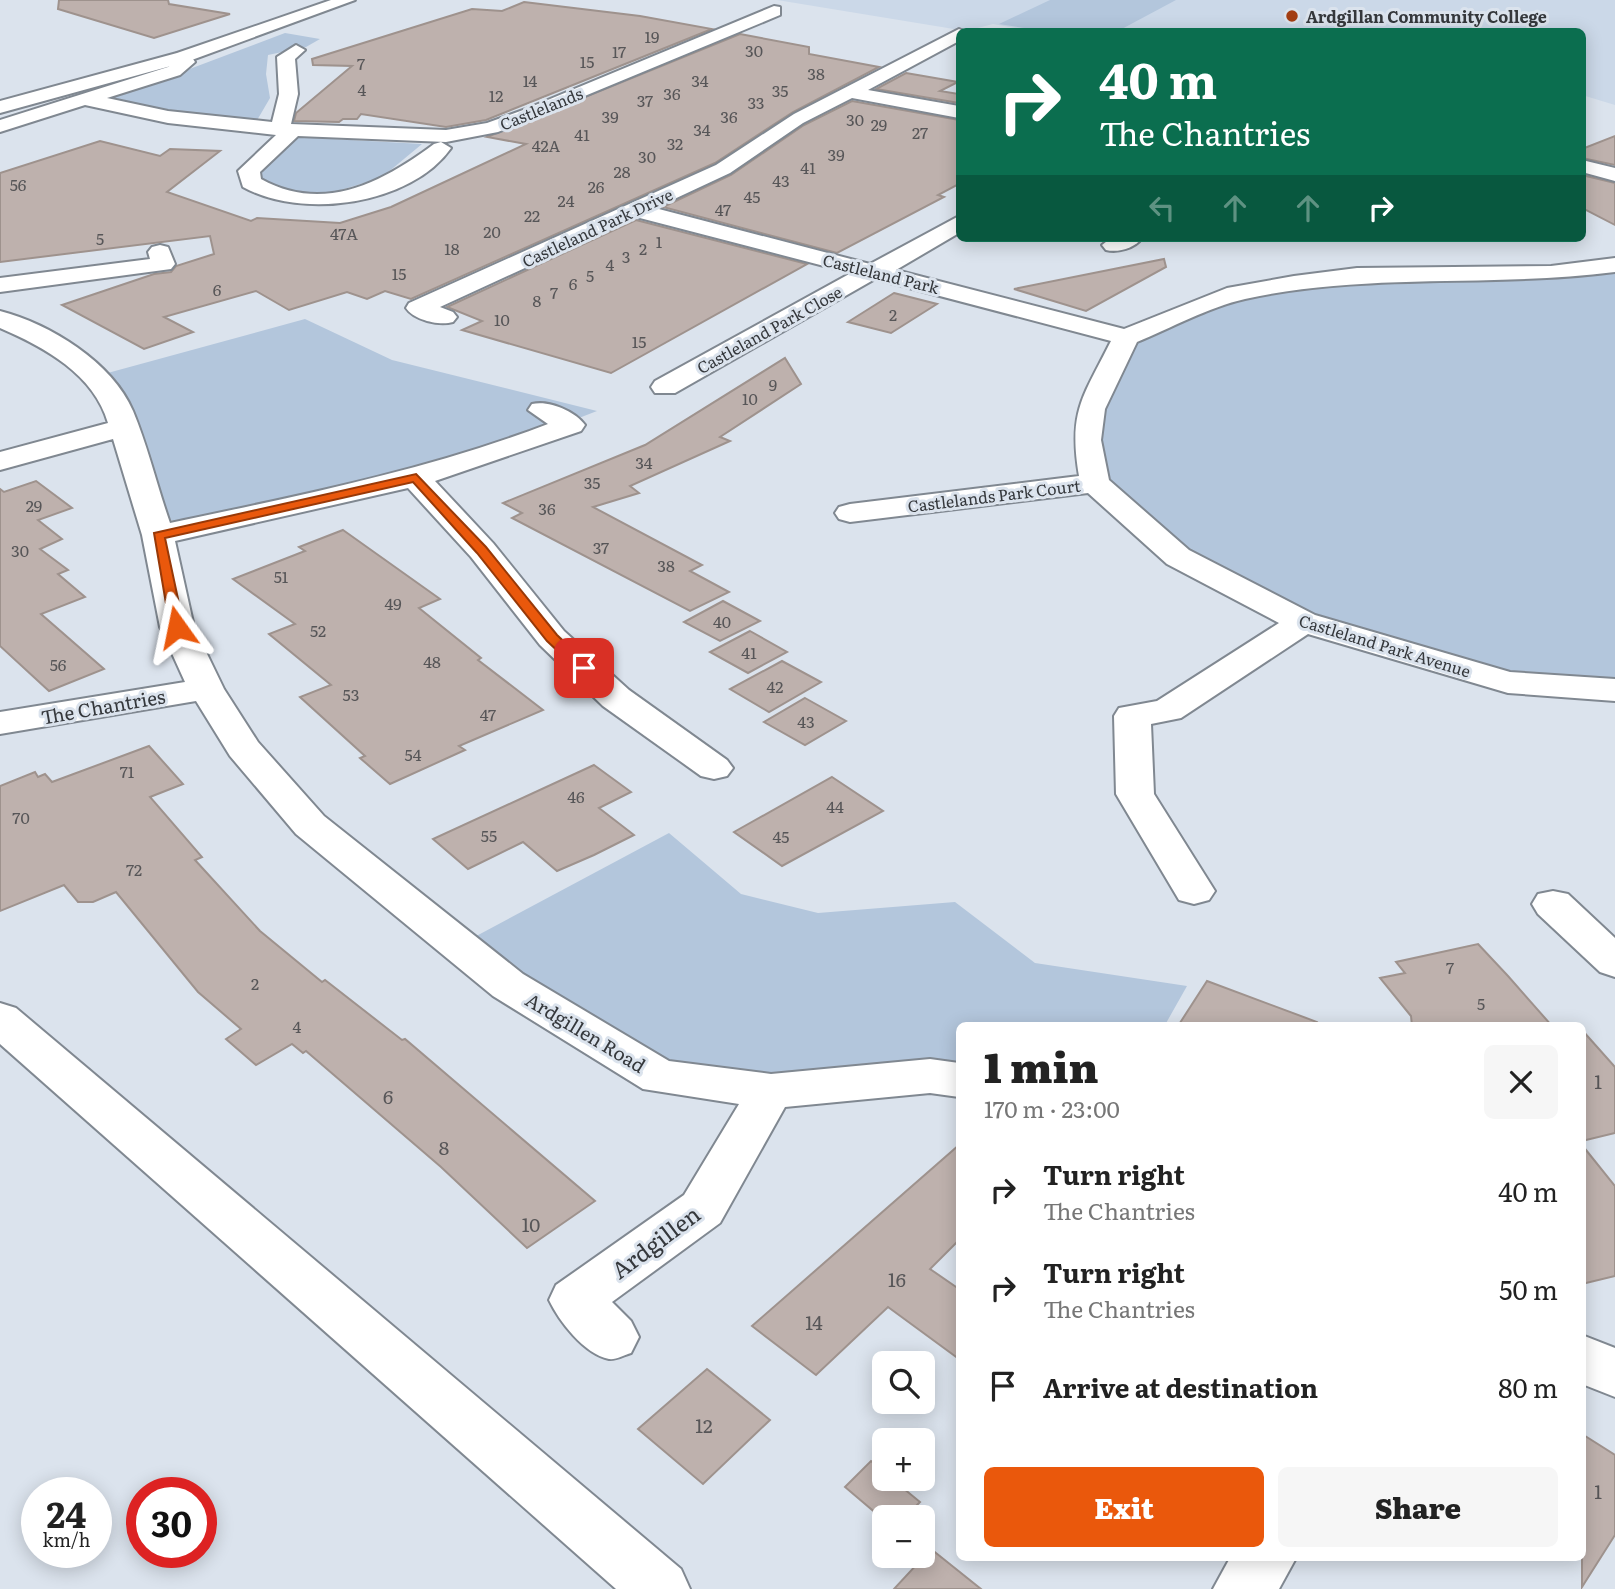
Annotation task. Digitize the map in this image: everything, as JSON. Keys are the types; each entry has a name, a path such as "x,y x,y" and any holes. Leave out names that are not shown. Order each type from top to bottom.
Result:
{"street":[{"path":"0,107 183,57 347,0"},
{"name":"Castlelands","path":"87,100 168,117 286,129 446,136 491,128 774,11"},
{"name":"Castleland Park Drive","path":"444,317 418,308 723,169 798,120 950,46"},
{"path":"285,54 290,92 284,121 286,129 249,171 251,182 260,189 301,198 364,192 396,180 433,154 391,157"},
{"path":"0,126 174,71 186,62 183,57"},
{"path":"854,93 956,111"},
{"path":"1586,167 1615,174"},
{"name":"Castleland Park","path":"635,210 1126,337"},
{"name":"Castleland Park Close","path":"665,387 872,271 889,265 956,225"},
{"path":"0,285 163,264 160,252"},
{"path":"1095,483 1087,440 1091,409 1126,337 1236,293 1294,282 1357,275 1551,273 1615,265"},
{"path":"0,319 40,336 94,374 118,409 158,535 177,627 206,689"},
{"path":"158,535 416,478 526,444 571,425 542,410"},
{"path":"0,461 122,428"},
{"path":"416,478 482,550 552,638 615,698 714,768"},
{"name":"Castlelands Park Court","path":"850,513 894,518 1095,483"},
{"name":"Castleland Park Avenue","path":"1095,483 1178,557 1303,622 1508,682 1615,690"},
{"path":"1194,891 1136,794 1132,716 1168,710 1303,622"},
{"name":"The Chantries","path":"0,723 206,689"},
{"name":"Ardgillen Road","path":"206,689 243,748 310,825 508,985 659,1077 771,1091 930,1076 956,1080"},
{"path":"1553,904 1615,962"},
{"path":"0,1019 660,1589"},
{"name":"Ardgillen","path":"612,1338 575,1300 702,1209 771,1091"},
{"path":"1586,1360 1615,1374"},
{"path":"1243,1589 1264,1561"}],"shaded area":[{"path":"777,0 1615,0 1615,105 1586,96 1586,28 1016,28 993,24 956,29"},
{"path":"1050,0 1176,0 1124,28 1024,28 999,24"},
{"path":"285,33 320,39 306,47 268,55 266,74 270,98 256,122 173,116 102,102"},
{"path":"297,137 422,144 381,178 327,194 302,196 270,189 255,173"},
{"path":"1615,269 1615,690 1508,682 1247,592 1095,483 1091,409 1118,349 1187,312 1294,283"},
{"path":"305,319 392,360 597,411 499,449 212,519 175,522 157,513 93,377"},
{"path":"669,833 741,894 818,913 955,902 1035,963 1187,986 1167,1022 956,1022 956,1086 650,1080 452,949"}],"building":[{"path":"59,0 168,0 169,4 230,14 154,38 58,9"},
{"path":"524,2 640,16 712,29 486,120 446,127 361,114 357,119 343,119 339,122 294,121 296,113 352,66 313,65 312,59 472,9 502,11"},
{"path":"740,34 809,47 809,54 879,67 793,112 715,163 411,299 385,291 367,299 347,292 289,310 256,291 164,317 193,332 144,349 62,305 154,274 171,272 176,266 214,254 210,236 0,262 0,173 100,141 160,156 170,149 220,151 167,192 251,221 257,218 340,223 391,207 526,144 487,137"},
{"path":"906,73 956,82 940,91 956,94 956,102 876,89"},
{"path":"852,101 956,119 956,186 938,195 944,197 837,253 663,207 731,175 804,125"},
{"path":"1615,136 1615,165 1586,159 1586,147"},
{"path":"1586,176 1615,183 1615,225 1586,210"},
{"path":"636,220 807,264 611,373 462,330 482,321 447,307"},
{"path":"1164,259 1166,267 1086,311 1014,289"},
{"path":"894,293 937,304 891,333 848,322"},
{"path":"785,358 801,384 720,437 730,441 630,486 639,493 593,507 702,565 690,571 729,592 690,611 512,518 522,513 503,503 645,445"},
{"path":"36,481 72,508 38,520 62,539 40,549 68,570 58,574 85,597 41,614 104,669 49,691 0,646 0,489 4,492"},
{"path":"343,530 440,599 419,608 481,658 478,660 543,710 459,746 465,750 390,784 360,758 365,756 300,697 331,685 269,634 295,624 233,579 305,551 299,547"},
{"path":"723,601 760,621 720,641 684,622"},
{"path":"750,631 787,652 748,673 710,652"},
{"path":"782,661 821,682 769,712 730,689"},
{"path":"805,698 846,721 805,745 764,722"},
{"path":"149,746 183,784 150,797 202,857 195,860 260,931 322,982 325,980 402,1040 405,1039 595,1201 527,1248 441,1167 306,1051 303,1053 292,1044 256,1065 226,1039 241,1029 198,992 116,892 93,902 78,902 64,885 0,911 0,786 35,772 38,777 45,774 52,782"},
{"path":"594,765 631,792 599,808 634,835 594,855 557,871 523,842 468,869 433,839"},
{"path":"832,777 883,811 782,866 734,832"},
{"path":"1478,944 1548,1022 1412,1022 1411,1016 1380,978 1405,973 1396,962"},
{"path":"1207,981 1317,1022 1181,1022"},
{"path":"1586,1034 1615,1067 1615,1133 1586,1140"},
{"path":"956,1148 956,1243 930,1269 956,1287 956,1357 888,1307 816,1375 752,1326"},
{"path":"1586,1150 1615,1186 1615,1276 1586,1283"},
{"path":"707,1369 770,1420 703,1484 638,1429"},
{"path":"1586,1437 1615,1455 1615,1535 1582,1587 1582,1561 1586,1561"},
{"path":"871,1461 872,1491 907,1491 920,1502 917,1505 872,1505 872,1510 845,1487"},
{"path":"935,1552 981,1589 894,1589 913,1568 935,1568"}],"place":[{"name":"Ardgillan Community College","path":"1292,16"}],"route":[{"path":"177,627 158,535 416,478 482,550 552,638 584,668"}]}
